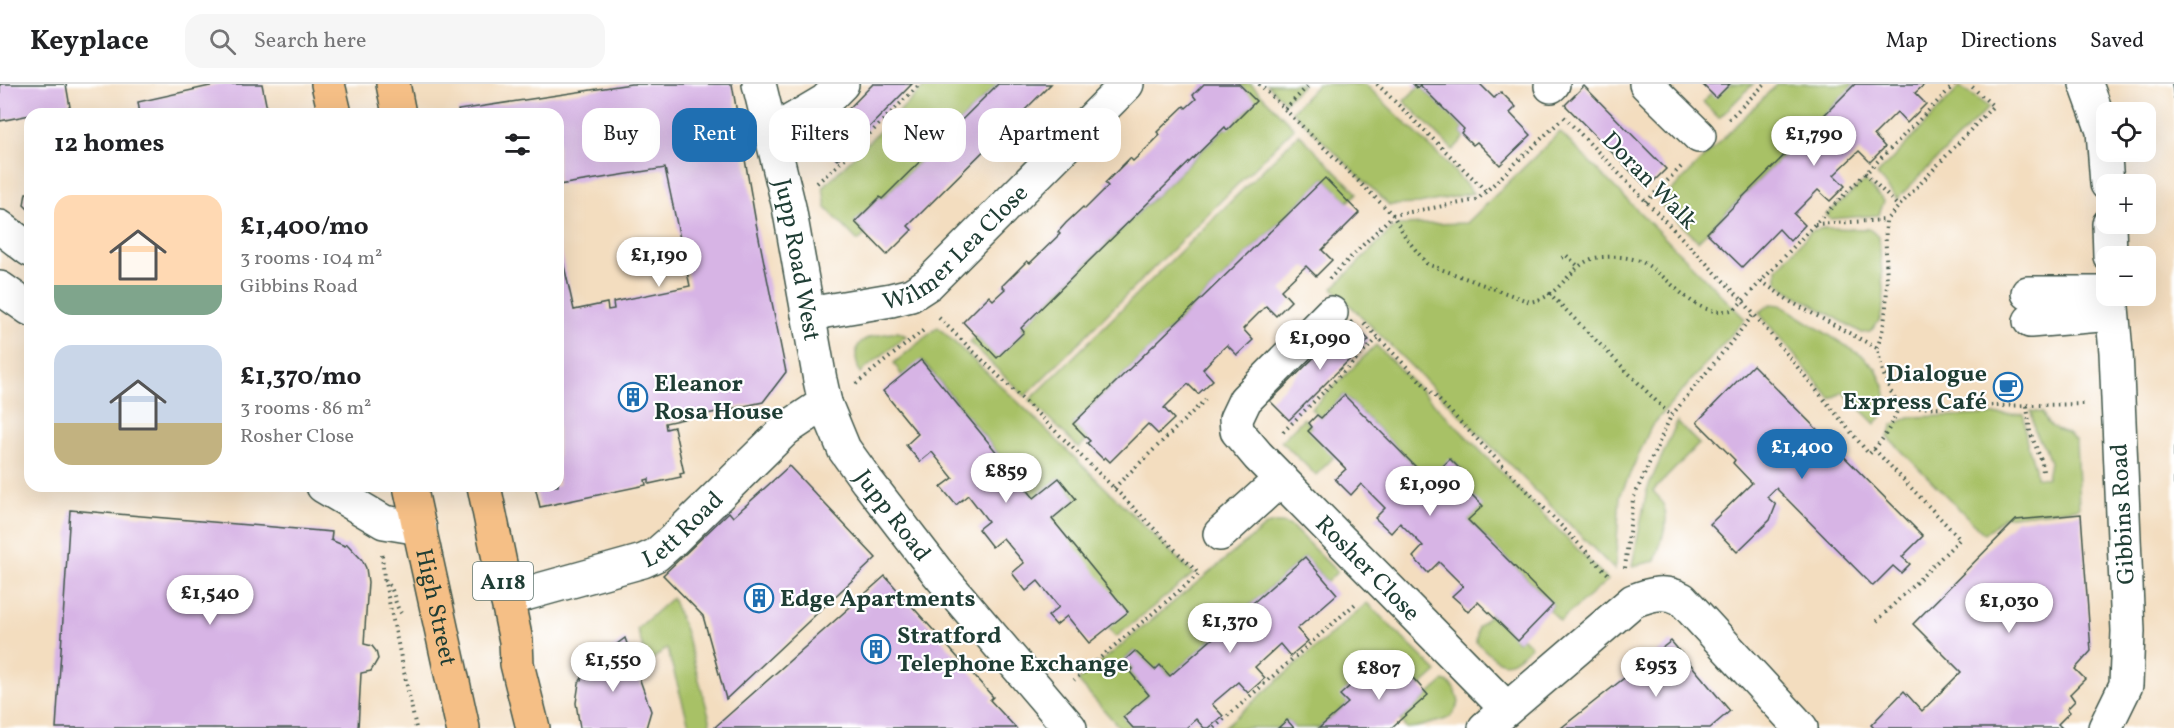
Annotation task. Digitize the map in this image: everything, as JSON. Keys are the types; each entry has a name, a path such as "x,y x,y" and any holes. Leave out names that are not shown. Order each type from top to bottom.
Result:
{"main road":[{"path":"328,84 334,108"},
{"path":"393,84 398,108"},
{"name":"High Street","path":"411,492 464,728"},
{"name":"A118","path":"485,492 516,641 518,663 533,728"}],"street":[{"name":"Jupp Road West","path":"759,84 769,125"},
{"path":"813,108 825,101 842,84"},
{"name":"Wilmer Lea Close","path":"808,314 911,295 928,284 1127,84"},
{"path":"1646,84 1698,136"},
{"path":"2086,84 2103,131 2106,174"},
{"name":"Jupp Road West","path":"778,162 789,207 826,405"},
{"path":"0,227 24,245"},
{"path":"0,288 24,305"},
{"path":"2029,307 2096,302"},
{"name":"Gibbins Road","path":"2105,728 2126,685 2128,662 2117,403 2110,306"},
{"name":"Rosher Close","path":"1331,313 1245,400 1236,418 1237,431 1258,456 1382,580 1496,718"},
{"name":"Lett Road","path":"507,599 643,561 656,555 672,542 786,429 826,405"},
{"name":"Jupp Road","path":"826,405 844,449 893,517 1070,728"},
{"path":"1220,534 1281,479"},
{"path":"333,492 384,522 420,528"},
{"path":"1496,718 1629,597 1655,593 1672,594 1682,599 1801,728"}],"path":[{"path":"789,207 839,164 920,84"},
{"path":"1259,84 1393,215 1406,238 1427,264 1530,302 1544,298 1586,261 1601,256 1629,258 1644,263 1688,300 1724,313 1735,309 1815,224 1955,84"},
{"path":"1285,110 1310,84"},
{"path":"1377,84 1486,191"},
{"path":"1969,84 1993,106 1886,220 1888,296 1877,348 1890,391 1904,408 2117,403"},
{"name":"Doran Walk","path":"1554,93 1565,118 1743,301 1869,454 1874,449"},
{"path":"1393,215 1477,201 1557,123 1565,118"},
{"path":"1865,173 1898,206"},
{"path":"1815,224 1886,220"},
{"path":"1562,258 1566,255 1579,267"},
{"path":"1761,281 1791,302 1877,348"},
{"path":"1549,293 1671,416"},
{"path":"911,295 939,318 1199,574 1048,702"},
{"path":"1629,597 1625,568 1633,499 1671,416 1754,314"},
{"path":"826,405 939,318"},
{"path":"1363,321 1629,597"},
{"path":"1258,456 1378,338"},
{"path":"1877,621 1960,539 1874,449 1893,421 1899,404"},
{"path":"2027,406 2030,432 2042,462 2043,472"},
{"path":"389,571 383,574 416,728"},
{"name":"High Street","path":"384,578 394,589"},
{"path":"1214,728 1382,580"}],"green space":[{"path":"927,84 998,84 966,116 966,108 903,108"},
{"path":"1239,84 1251,84 1294,128 1025,396 969,342 976,336 997,357 1024,332 1021,328 1225,128 1227,129 1255,102"},
{"path":"1267,84 1303,84 1285,102"},
{"path":"1318,84 1365,84 1446,162 1473,193 1419,204 1389,205 1292,111"},
{"path":"1730,84 1753,84 1719,118 1703,102 1711,93"},
{"path":"1777,84 1855,84 1698,241 1659,203"},
{"path":"1420,85 1464,129 1461,133 1465,137 1453,150 1404,101"},
{"path":"1960,87 1989,107 1897,199 1877,175"},
{"path":"882,129 882,162 919,162 882,199 879,197 855,222 866,234 858,241 826,208 823,187 848,162 870,162 870,140"},
{"path":"1560,132 1745,319 1651,427 1620,496 1615,570 1333,288 1398,225 1467,223"},
{"path":"1299,134 1357,193 1348,202 1325,178 1073,424 1088,439 1079,448 1030,400"},
{"path":"1865,181 1884,201 1879,215 1831,219 1826,215"},
{"path":"1824,228 1869,229 1879,237 1884,302 1880,320 1870,332 1862,333 1787,290 1777,281 1777,269 1811,231"},
{"path":"1771,304 1781,305 1864,357 1876,369 1885,388 1887,403 1884,414 1875,424 1843,392 1831,399 1759,313"},
{"path":"938,327 1193,574 1116,637 1108,627 1052,519 1076,499 1059,478 1034,498 922,360 902,376 894,363"},
{"path":"898,332 906,336 860,373 856,361 858,345 870,337"},
{"path":"1376,345 1608,580 1560,621 1549,610 1553,605 1468,520 1482,506 1463,486 1470,479 1451,459 1429,480 1344,395 1321,418 1311,409"},
{"path":"2031,411 2043,413 2051,426 2067,433 2076,441 2079,508 2004,517 1984,534 1888,437 1893,425 1909,417 2024,414 2026,439 2036,477 2047,478 2050,462 2045,447 2035,432"},
{"path":"1304,418 1334,457 1316,475 1281,441"},
{"path":"1677,422 1699,444 1653,491 1660,499 1666,515 1664,533 1655,561 1632,566 1647,490"},
{"path":"1274,523 1291,526 1337,572 1327,582 1305,557 1170,676 1161,665 1155,670 1134,651 1125,660 1133,669 1130,672 1149,695 1124,717 1133,728 1120,728 1078,681 1267,525"},
{"path":"672,598 685,630 710,719 709,728 690,728 667,648 648,663 637,629"},
{"path":"1367,603 1437,672 1420,687 1397,660 1369,685 1361,677 1341,695 1348,703 1319,728 1294,728 1287,720 1278,728 1223,728"},
{"path":"1491,614 1517,641 1522,637 1531,646 1522,655 1508,663 1497,660 1476,642 1478,627"},
{"path":"1444,681 1453,687 1458,699 1459,703 1453,714 1442,721 1406,728 1400,720"}],"building":[{"path":"0,84 66,84 70,107 24,108 24,116 0,121"},
{"path":"219,84 262,84 267,108 139,108 138,102"},
{"path":"631,84 732,84 736,108 672,108 672,162 745,162 786,372 763,402 665,423 666,429 674,427 684,473 680,474 681,477 649,484 649,479 645,480 646,485 540,507 536,492 564,492 564,266 574,310 607,303 608,310 614,309 613,302 690,286 665,168 564,184 564,108 471,108"},
{"path":"873,84 912,84 888,108 882,108 882,114 870,127 870,108 849,108"},
{"path":"998,84 1051,84 1027,108 978,108 978,156 908,226 912,230 887,255 855,222 919,162 966,162 966,116"},
{"path":"1204,84 1239,84 1256,101 1227,130 1225,127 1021,328 1024,332 997,358 963,322 989,296 993,300 1005,289 1002,286 1027,261 1030,263 1060,234 1058,232 1066,223 1083,207 1085,209 1108,186 1105,183 1130,158 1133,161 1160,135 1157,132 1184,106 1186,108 1196,99 1193,95"},
{"path":"1413,84 1480,84 1494,98 1501,92 1516,107 1510,113 1531,135 1500,165 1477,142 1473,145 1461,133 1464,129 1420,85 1417,88"},
{"path":"1702,84 1730,84 1716,98"},
{"path":"1855,84 1925,84 1915,93 1926,104 1907,123 1897,112 1874,135 1885,147 1870,162 1859,151 1834,175 1845,186 1830,201 1818,190 1794,214 1805,225 1790,241 1779,229 1742,267 1707,233"},
{"path":"1584,86 1666,169 1647,188 1565,105"},
{"path":"1325,178 1359,213 1322,250 1332,260 1316,276 1306,266 1281,290 1291,301 1276,316 1266,306 1243,329 1253,340 1237,355 1227,345 1215,356 1203,369 1213,380 1198,394 1188,384 1164,408 1174,419 1158,434 1148,424 1110,462 1105,457 1103,459 1087,443 1090,441 1073,424"},
{"path":"1351,321 1369,340 1289,420 1270,401"},
{"path":"921,360 1034,498 1059,478 1076,499 1052,519 1128,612 1089,643 1067,616 1056,625 1048,616 1059,607 1038,581 1026,591 1012,573 1024,563 1003,538 992,547 978,529 988,521 968,495 956,505 941,487 953,478 932,452 920,462 906,445 918,434 883,391"},
{"path":"1753,365 1923,536 1902,557 1910,564 1901,573 1893,566 1873,586 1776,488 1767,497 1776,505 1770,520 1737,552 1710,524 1752,483 1733,463 1735,460 1697,422"},
{"path":"1344,395 1429,480 1450,459 1470,479 1463,486 1483,506 1468,520 1553,605 1518,641 1478,602 1468,612 1452,596 1463,586 1439,562 1428,573 1413,557 1423,546 1400,523 1391,533 1375,518 1385,508 1361,484 1351,495 1335,479 1346,469 1308,431 1312,427 1309,423 1317,415 1321,418"},
{"name":"Edge Apartments","path":"789,466 876,558 726,699 703,616 663,575 729,512 733,517"},
{"path":"70,510 332,532 331,540 345,546 347,544 362,560 368,582 364,644 372,646 378,659 371,671 361,673 358,728 56,728"},
{"path":"2081,514 2091,651 2075,669 2085,679 2070,694 2075,701 2067,709 2070,712 2058,724 2062,728 1874,728 1871,725 1904,691 1922,711 1961,672 1913,624 2016,520"},
{"path":"1305,557 1337,594 1297,629 1308,641 1290,656 1280,644 1255,667 1265,678 1248,693 1238,682 1212,704 1223,716 1209,728 1204,728 1196,719 1186,728 1133,728 1123,717 1149,695 1130,672 1133,669 1125,660 1135,651 1155,670 1160,665 1170,676"},
{"name":"Stratford Telephone Exchange","path":"885,576 993,697 990,700 1016,728 715,727"},
{"path":"625,638 651,711 646,728 580,728 576,703 579,683 597,659"},
{"path":"1671,641 1730,711 1710,728 1561,728"},
{"path":"1397,660 1428,695 1391,728 1319,728 1348,703 1340,695 1361,676 1369,685"},
{"path":"1287,720 1294,728 1278,728"}],"tram line":[{"path":"2172,84 2174,98"},
{"path":"2174,447 2174,485"}],"place":[{"name":"Dialogue Express Café","path":"2008,387"},
{"name":"Eleanor Rosa House","path":"633,397"},
{"name":"Edge Apartments","path":"759,598"},
{"name":"Stratford Telephone Exchange","path":"876,649"}]}
